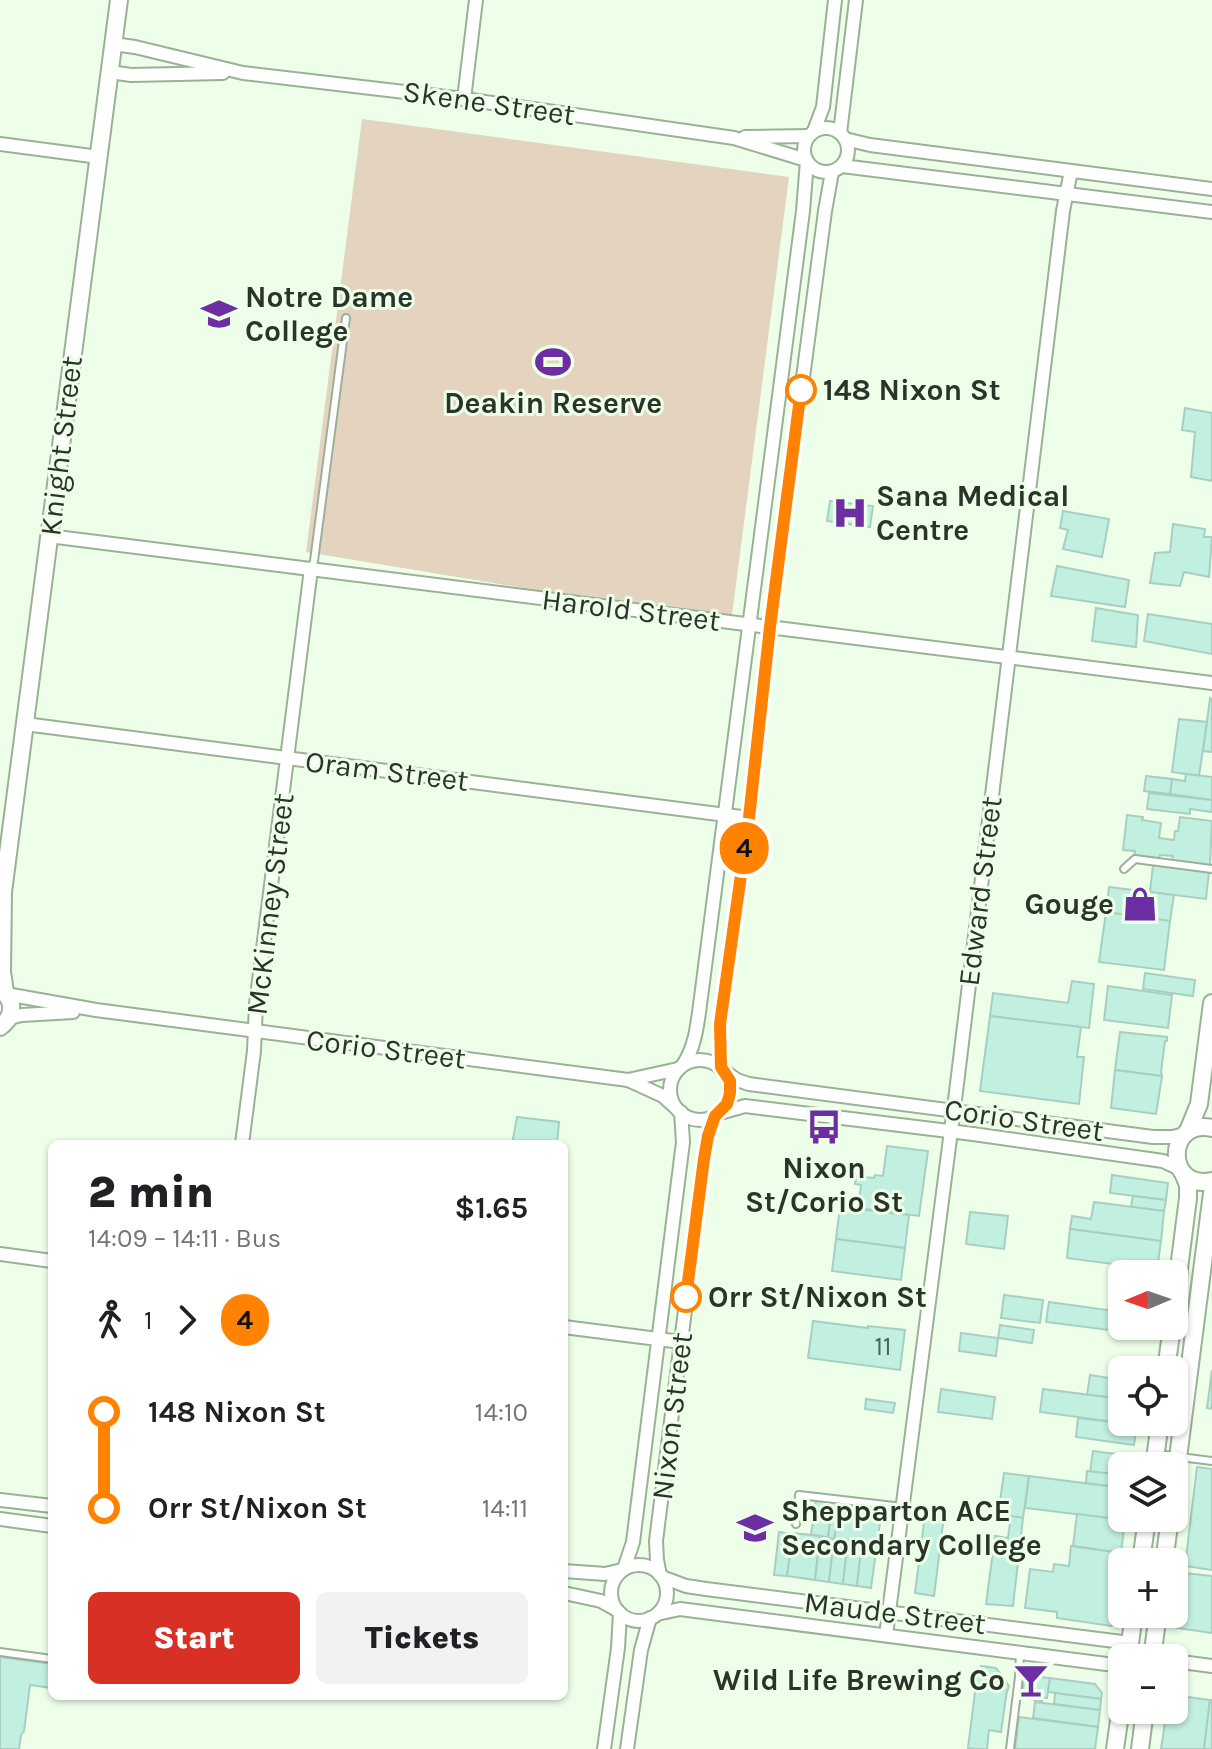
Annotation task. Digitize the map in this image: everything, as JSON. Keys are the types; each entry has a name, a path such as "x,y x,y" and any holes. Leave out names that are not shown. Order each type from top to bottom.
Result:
{"street":[{"name":"Knight Street","path":"5,1023 12,1006 4,992 1,897 119,0"},
{"path":"464,99 476,0"},
{"path":"680,1067 692,1060 702,1059 712,1061 722,1069 730,1081 730,1093 727,1104 718,1114 698,1120 689,1117 678,1110 671,1098 670,1088 673,1077 680,1067 691,1054 695,1039 803,211 804,148 823,107 835,0"},
{"path":"722,1069 720,1024 825,211 837,169 846,161 848,150 843,136 856,0"},
{"name":"Skene Street","path":"113,44 243,73 464,99 734,138 806,161"},
{"name":"Skene Street","path":"110,72 131,75 243,73"},
{"path":"812,134 827,128 870,145 1212,189"},
{"name":"Skene Street","path":"734,138 812,134"},
{"path":"0,144 99,157"},
{"path":"806,161 818,171 837,169 1067,192 1212,212"},
{"name":"Edward Street","path":"886,1635 1059,243 1071,171"},
{"name":"Harold Street","path":"49,536 1212,683"},
{"name":"McKinney Street","path":"243,1140 254,1051 255,1010 311,569"},
{"name":"Oram Street","path":"25,724 749,818"},
{"name":"Corio Street","path":"4,992 96,1010 628,1080 663,1096 678,1110"},
{"path":"1180,1260 1188,1185 1176,1155 1180,1140 1199,1104 1212,1003"},
{"name":"Corio Street","path":"5,1023 22,1015 96,1010"},
{"name":"Corio Street","path":"628,1080 680,1067"},
{"name":"Corio Street","path":"722,1069 749,1084 1153,1137 1172,1137 1186,1132"},
{"name":"Corio Street","path":"718,1114 745,1106 1163,1161 1182,1171"},
{"name":"Nixon Street","path":"623,1570 633,1542 683,1142 678,1110"},
{"name":"Nixon Street","path":"661,1576 656,1541 704,1159 708,1136 718,1114"},
{"path":"1186,1132 1196,1127 1212,1128"},
{"path":"1182,1171 1198,1182 1212,1181"},
{"path":"1179,1452 1212,1193"},
{"path":"0,1254 48,1260"},
{"path":"568,1328 681,1342"},
{"path":"0,1500 48,1506"},
{"path":"0,1519 48,1525"},
{"path":"568,1571 605,1574 631,1566 647,1566 661,1576 666,1586 664,1606 654,1616 641,1650 627,1749"},
{"path":"604,1749 618,1648 618,1612 611,1592 612,1584 623,1570"},
{"name":"Maude Street","path":"661,1576 706,1589 889,1612 1108,1648"},
{"path":"568,1594 601,1601 626,1618 634,1620 654,1616"},
{"name":"Maude Street","path":"654,1616 667,1610 680,1609 1108,1664"},
{"path":"1188,1663 1212,1666"},
{"path":"1115,1749 1119,1724"},
{"path":"1140,1749 1143,1724"}],"lane":[{"path":"311,569 346,318"},
{"path":"1124,869 1135,859 1212,869"},
{"path":"1188,1458 1212,1461"},
{"path":"796,1524 799,1495 903,1507"},
{"path":"0,1652 48,1658"},
{"path":"1010,1749 1020,1653"}],"shaded area":[{"name":"Deakin Reserve","path":"362,119 789,177 732,615 524,588 306,552"}],"building":[{"path":"1185,408 1212,413 1212,481 1191,477 1195,432 1182,430"},
{"name":"Sana Medical Centre","path":"830,501 873,506 870,527 827,521"},
{"path":"1063,511 1109,519 1102,557 1063,549 1068,530 1060,528"},
{"path":"1173,524 1205,529 1204,537 1212,537 1209,577 1184,572 1180,586 1150,583 1155,553 1170,552"},
{"path":"1057,566 1129,580 1125,607 1051,596"},
{"path":"1096,608 1138,615 1136,647 1092,641"},
{"path":"1148,614 1212,624 1212,654 1144,641"},
{"path":"1212,699 1212,752 1203,751"},
{"path":"1179,719 1207,722 1199,776 1172,772"},
{"path":"1186,774 1212,777 1212,800 1170,794 1172,779 1185,781"},
{"path":"1146,776 1172,779 1170,794 1144,791"},
{"path":"1149,793 1212,800 1212,812 1190,809 1190,814 1147,809"},
{"path":"1127,815 1161,823 1159,838 1174,840 1180,817 1212,821 1210,866 1172,861 1173,856 1160,855 1159,859 1134,856 1135,851 1123,850"},
{"path":"1153,865 1209,872 1206,899 1150,892"},
{"name":"Gouge","path":"1109,887 1174,895 1170,921 1106,912"},
{"path":"1106,912 1170,921 1164,970 1099,962"},
{"path":"1145,973 1195,980 1193,996 1143,989"},
{"path":"1072,981 1094,984 1089,1028 990,1016 993,993 1068,1003"},
{"path":"1108,986 1172,995 1168,1028 1104,1020"},
{"path":"990,1016 1081,1027 1077,1057 1084,1057 1079,1104 980,1091"},
{"path":"1120,1032 1167,1037 1162,1076 1115,1070"},
{"path":"1115,1070 1162,1076 1156,1114 1111,1108"},
{"path":"517,1117 559,1122 557,1140 513,1140"},
{"path":"887,1146 928,1151 919,1216 858,1208 861,1185 855,1184 856,1176 883,1176"},
{"path":"1112,1175 1168,1183 1166,1200 1110,1193"},
{"path":"1133,1196 1166,1200 1164,1211 1131,1207"},
{"path":"1094,1202 1164,1211 1161,1241 1070,1229 1072,1216 1091,1219"},
{"path":"840,1207 909,1215 905,1248 836,1239"},
{"path":"970,1212 1008,1216 1004,1249 966,1244"},
{"path":"1070,1229 1161,1241 1158,1260 1108,1260 1108,1263 1067,1258"},
{"path":"836,1239 905,1248 901,1280 832,1271"},
{"path":"1004,1295 1043,1300 1040,1323 1001,1318"},
{"path":"1049,1302 1108,1310 1108,1330 1046,1322"},
{"path":"813,1321 905,1330 900,1370 808,1358"},
{"path":"1000,1325 1034,1330 1032,1343 998,1338"},
{"path":"961,1333 998,1338 996,1356 959,1351"},
{"path":"1212,1370 1212,1409 1207,1408"},
{"path":"1090,1375 1108,1378 1108,1397 1087,1395"},
{"path":"941,1389 995,1397 992,1419 938,1412"},
{"path":"1043,1389 1108,1397 1108,1421 1040,1412"},
{"path":"866,1399 895,1403 893,1413 865,1409"},
{"path":"1078,1418 1108,1422 1108,1436 1135,1436 1134,1445 1076,1437"},
{"path":"1093,1451 1108,1453 1108,1474 1090,1472"},
{"path":"1197,1467 1212,1469 1212,1570 1188,1566 1187,1548"},
{"path":"1087,1471 1108,1473 1108,1486 1086,1483"},
{"path":"1004,1473 1029,1476 1023,1518 998,1515"},
{"path":"1029,1476 1108,1486 1108,1518 1025,1508"},
{"path":"816,1500 832,1502 828,1537 811,1535"},
{"path":"847,1504 882,1509 877,1544 834,1539 839,1506 847,1507"},
{"path":"832,1506 839,1507 834,1539 828,1538"},
{"path":"925,1514 944,1516 934,1596 915,1593"},
{"path":"1077,1514 1108,1518 1108,1532 1124,1532 1122,1548 1108,1548 1108,1551 1073,1546"},
{"path":"1011,1516 1023,1518 1013,1606 986,1604 995,1536 1008,1538"},
{"path":"779,1532 793,1534 787,1576 774,1575"},
{"path":"793,1533 820,1536 815,1580 787,1576"},
{"path":"820,1537 834,1539 829,1582 815,1580"},
{"path":"834,1539 848,1540 843,1584 829,1582"},
{"path":"848,1540 862,1542 857,1586 843,1584"},
{"path":"862,1542 877,1544 871,1588 857,1586"},
{"path":"1071,1546 1108,1551 1108,1626 1057,1618 1057,1612 1025,1608 1030,1569 1053,1572 1054,1564 1069,1566"},
{"path":"1188,1573 1212,1576 1212,1633 1177,1628 1188,1628"},
{"path":"0,1657 48,1663 48,1687 30,1685 19,1749 0,1749"},
{"path":"978,1668 996,1668 1009,1686 1001,1732 989,1730 987,1749 975,1749 968,1748"},
{"path":"1024,1675 1050,1678 1047,1698 1042,1698 1042,1701 1022,1698"},
{"path":"1050,1678 1095,1684 1102,1693 1101,1699 1048,1692"},
{"path":"1055,1693 1101,1699 1100,1710 1054,1704"},
{"path":"1188,1697 1210,1700 1204,1749 1161,1749 1165,1724 1188,1724"},
{"path":"1210,1700 1212,1749 1204,1749"},
{"path":"1035,1702 1100,1710 1098,1727 1033,1718"},
{"path":"1019,1717 1098,1727 1095,1749 1015,1749"}],"bus line":[{"name":"4","path":"686,1297 708,1136 715,1116 727,1104 730,1093 730,1081 721,1067 720,1024 749,818 801,390"}],"place":[{"name":"Notre Dame College","path":"219,314"},
{"name":"Deakin Reserve","path":"553,362"},
{"name":"148 Nixon St","path":"801,390"},
{"name":"Sana Medical Centre","path":"850,513"},
{"name":"Gouge","path":"1140,904"},
{"name":"Nixon St/Corio St","path":"824,1127"},
{"name":"Orr St/Nixon St","path":"686,1297"},
{"name":"Shepparton ACE Secondary College","path":"755,1528"},
{"name":"Wild Life Brewing Co","path":"1031,1680"}]}
